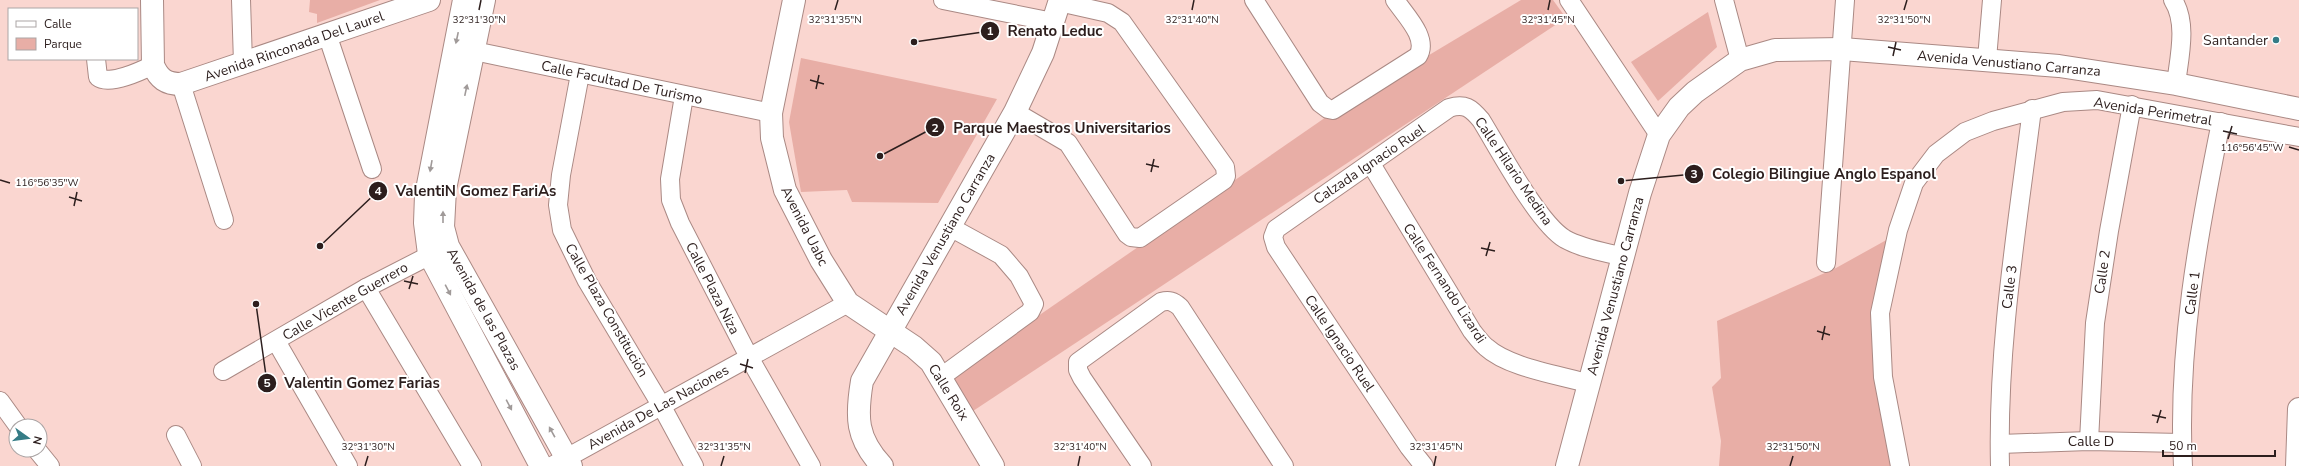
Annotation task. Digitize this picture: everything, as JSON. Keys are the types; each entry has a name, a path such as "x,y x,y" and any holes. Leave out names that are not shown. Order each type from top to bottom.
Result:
{"main road":[{"path":"152,0 153,65 157,74 164,81 172,84 181,84"},
{"name":"Avenida Rinconada Del Laurel","path":"181,84 429,0"},
{"name":"Avenida de las Plazas","path":"464,0 426,195 425,223 541,466"},
{"name":"Avenida de las Plazas","path":"484,0 445,189 443,227 439,250 563,463"},
{"name":"Avenida Uabc","path":"794,0 771,113 772,138 785,190 821,260 848,303 890,331"},
{"name":"Avenida Venustiano Carranza","path":"882,466 863,442 858,422 858,404 862,380 1015,112 1043,53 1060,1"},
{"name":"Avenida Venustiano Carranza","path":"1567,466 1640,193 1659,135 1679,107 1695,92 1740,60 1775,50 1842,49 1987,59 2098,70 2298,105"},
{"name":"Calle Roix","path":"890,331 922,352 941,378 993,466"},
{"path":"2297,466 2299,409"}],"street":[{"path":"241,0 243,63"},
{"path":"943,0 1053,22"},
{"path":"1254,0 1320,103 1328,109 1339,108 1418,56 1423,45 1421,38 1395,0"},
{"path":"1569,0 1659,135"},
{"path":"1724,0 1740,60"},
{"path":"1826,263 1845,0"},
{"path":"1987,59 1992,0"},
{"path":"2173,0 2176,5 2181,25 2181,45 2176,84"},
{"path":"1015,112 1068,143 1127,234 1132,237 1140,238 1224,180 1225,167 1122,22 1108,13 1060,1"},
{"path":"327,34 372,169"},
{"name":"Calle Facultad De Turismo","path":"474,51 771,113"},
{"path":"96,60 98,77 104,80 139,72 153,65"},
{"name":"Calle Plaza Constitución","path":"580,74 561,175 558,205 562,230 587,281 661,405 694,466"},
{"path":"181,84 224,220"},
{"name":"Calle Plaza Niza","path":"684,96 670,179 671,200 680,223 749,357 811,466"},
{"name":"Avenida Perimetral","path":"1900,466 1883,376 1879,328 1880,312 1898,230 1914,183 1936,154 1965,132 1992,121 2032,109 2063,102 2097,100 2132,105 2299,137"},
{"name":"Calle Hilario Medina","path":"1450,108 1458,105 1466,106 1473,110 1541,216 1553,231 1580,245 1624,257"},
{"name":"Calle 2","path":"2089,441 2095,324 2109,231 2132,105"},
{"name":"Calzada Ignacio Ruel","path":"1287,220 1371,164 1450,108"},
{"name":"Calle 3","path":"2000,466 2005,315 2032,109"},
{"name":"Calle 1","path":"2182,466 2182,392 2190,302 2205,198 2221,122"},
{"name":"Calle Fernando Lizardi","path":"1371,164 1472,331 1486,347 1500,357 1522,365 1590,384"},
{"name":"Calle Ignacio Ruel","path":"1287,220 1276,229 1274,237 1276,247 1409,447 1424,466"},
{"path":"941,378 1030,312 1034,304 1033,299 1019,276 1001,255 950,227"},
{"name":"Calle Vicente Guerrero","path":"223,371 366,288 439,250"},
{"path":"366,288 472,466"},
{"path":"1142,466 1082,378 1078,370 1078,362 1161,302 1167,300 1174,302 1180,307 1284,466"},
{"name":"Avenida De Las Naciones","path":"563,463 661,405 848,303"},
{"path":"276,341 348,466"},
{"path":"0,401 12,418"},
{"path":"176,435 192,466"},
{"name":"Calle D","path":"2000,444 2089,441 2181,443"},
{"path":"44,458 50,466"}],"green space":[{"path":"310,0 380,0 317,23 317,14 309,12"},
{"path":"1521,0 1553,0 1566,18 973,411 950,377 1329,115"},
{"path":"1708,12 1717,47 1658,101 1631,62"},
{"path":"801,58 997,99 938,203 852,202 847,190 801,192 789,122"},
{"path":"1890,238 1879,288 1873,365 1892,466 1719,466 1721,441 1712,387 1721,378 1717,321 1836,268"}],"place":[{"name":"Santander","path":"2276,40"},
{"name":"Renato Leduc","path":"914,42"},
{"name":"Parque Maestros Universitarios","path":"880,156"},
{"name":"Colegio Bilingiue Anglo Espanol","path":"1621,181"},
{"name":"ValentiN Gomez FariAs","path":"320,246"},
{"name":"Valentin Gomez Farias","path":"256,304"}]}
